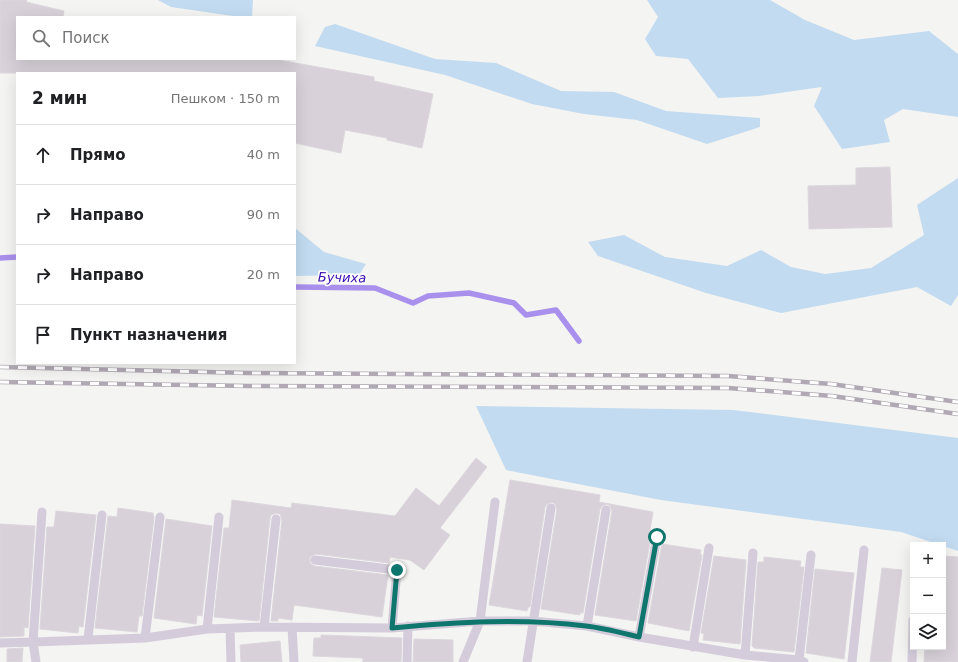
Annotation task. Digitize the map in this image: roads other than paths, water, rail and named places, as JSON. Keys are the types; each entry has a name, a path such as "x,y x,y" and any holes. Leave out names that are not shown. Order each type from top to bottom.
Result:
{"lane":[{"path":"463,662 480,621 495,502"},
{"path":"527,662 532,621 552,508"},
{"path":"587,626 606,510"},
{"path":"36,662 33,642 42,512"},
{"path":"88,639 102,515"},
{"path":"145,638 160,517"},
{"path":"207,629 219,517"},
{"path":"264,627 276,519"},
{"path":"639,637 657,537"},
{"path":"693,647 709,548"},
{"path":"852,662 864,550"},
{"path":"745,655 753,553"},
{"path":"0,643 145,638 207,629 264,627 392,628 480,621 532,621 587,626 693,647 745,655 802,661 811,555"},
{"path":"315,560 397,570 392,628"},
{"path":"407,662 408,626"},
{"path":"292,627 294,662"},
{"path":"230,629 231,662"},
{"path":"912,650 912,662"}],"waterway":[{"name":"Бучиха","path":"0,258 16,257"},
{"name":"Бучиха","path":"296,287 375,288 413,303 428,296 469,293 514,303 526,315 556,310 579,341"}],"railway":[{"path":"0,367 248,373 728,376 831,384 958,402"},
{"path":"0,382 250,386 728,388 832,396 958,414"}]}
